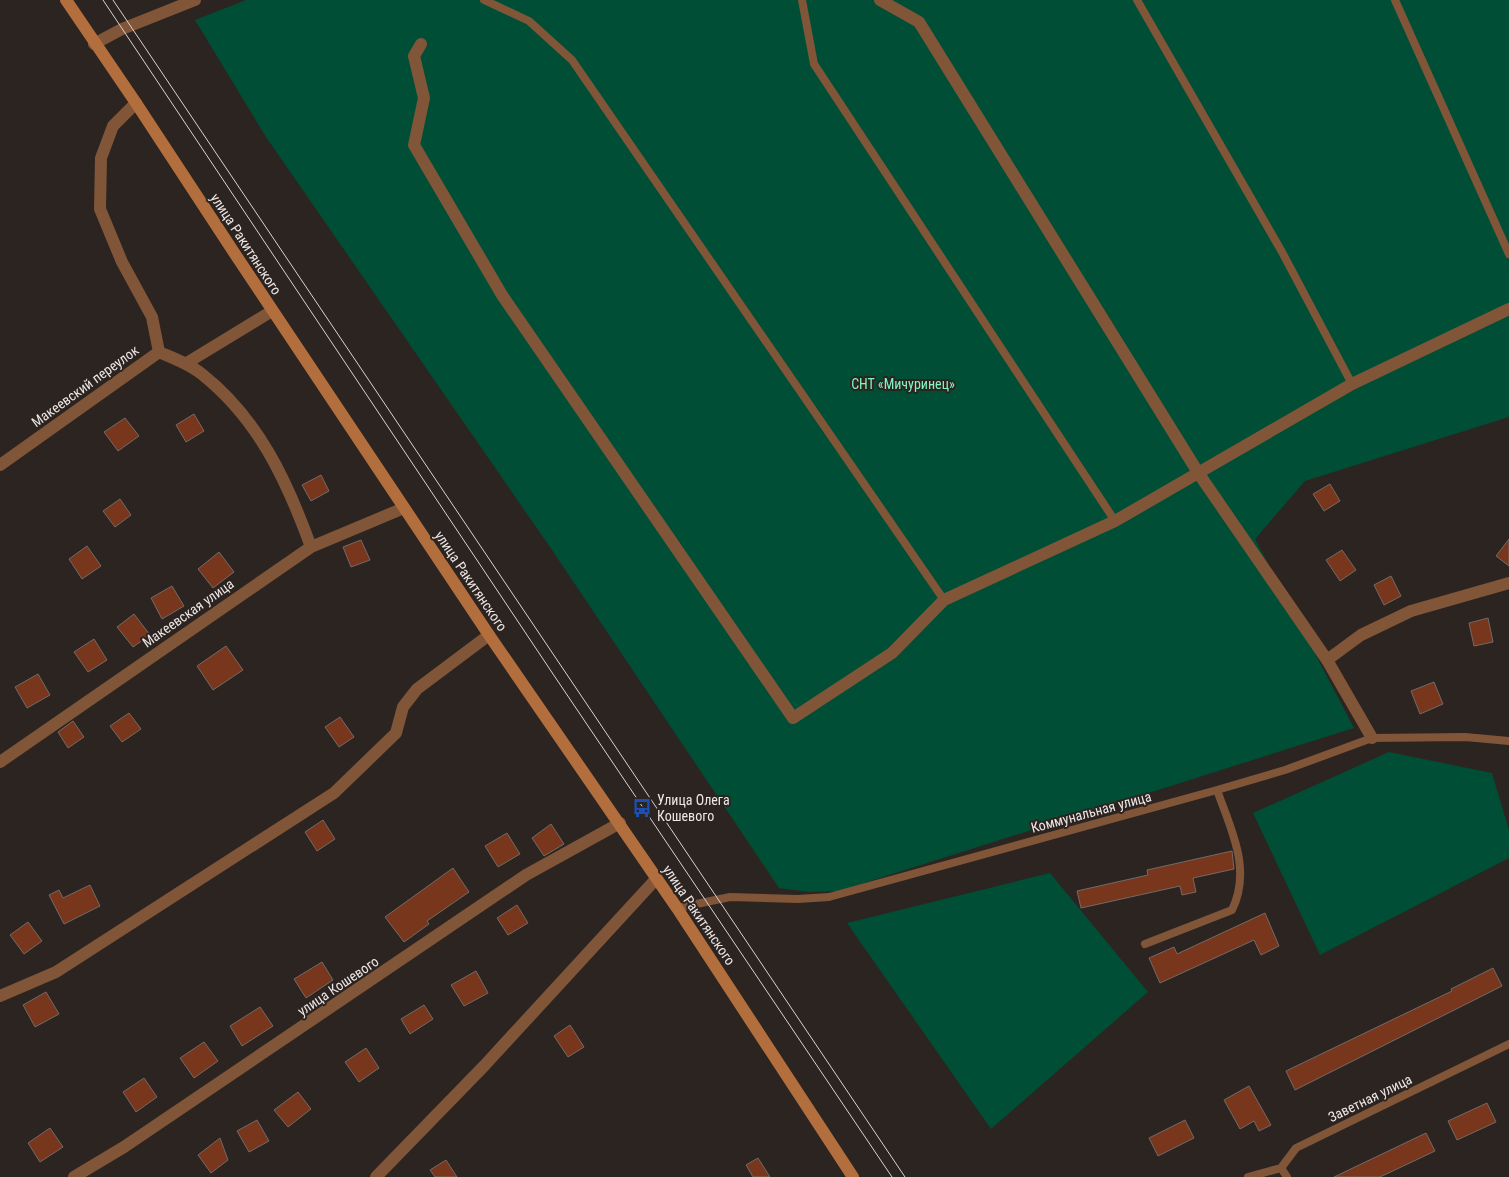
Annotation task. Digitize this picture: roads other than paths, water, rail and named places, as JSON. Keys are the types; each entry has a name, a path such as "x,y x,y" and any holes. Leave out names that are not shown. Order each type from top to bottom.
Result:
{"main road":[{"name":"улица Ракитянского","path":"66,0 94,44 136,102 272,311 489,635 677,908 853,1177"}],"street":[{"path":"94,44 122,29 195,0"},
{"path":"880,0 919,22 1199,474 1328,660 1372,738"},
{"path":"421,44 414,56 424,98 414,145 502,295 793,718 892,653 944,600 1115,521 1352,384 1509,309"},
{"name":"Макеевский переулок","path":"0,465 159,352 152,317 122,262 100,209 101,158 113,126 136,102"},
{"path":"185,364 272,311"},
{"path":"159,352 202,374 238,409 278,466 311,547"},
{"name":"Макеевская улица","path":"0,762 311,547 404,508"},
{"path":"1328,660 1361,635 1411,611 1509,582"},
{"path":"0,996 56,972 334,793 396,732 403,707 417,689 489,635"},
{"name":"улица Кошевого","path":"74,1177 124,1148 526,875 620,823"},
{"path":"376,1177 484,1066 656,879"}],"lane":[{"path":"484,0 529,21 572,60 944,600"},
{"path":"802,0 814,64 1115,521"},
{"path":"1137,0 1282,252 1352,384"},
{"path":"1395,0 1509,254"},
{"name":"Коммунальная улица","path":"677,908 730,897 798,900 829,896 1217,790 1285,770 1372,738 1465,737 1509,741"},
{"path":"1145,944 1232,910 1238,898 1242,881 1239,852 1217,790"},
{"name":"Заветная улица","path":"1282,1168 1296,1148 1509,1044"},
{"path":"1248,1177 1282,1168 1287,1177"}],"tram line":[{"path":"103,0 553,674 892,1177"},
{"path":"113,0 905,1177"}],"place":[{"name":"Улица Олега Кошевого","path":"642,808"}],"park label":[{"name":"СНТ «Мичуринец»","path":"903,384"}]}
